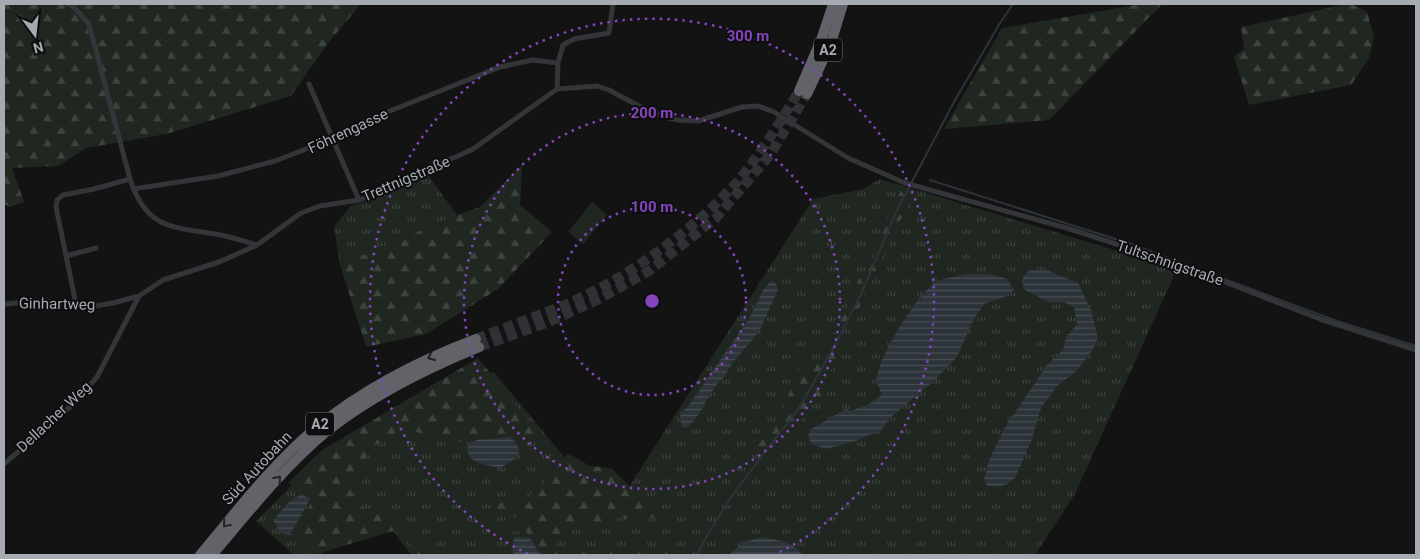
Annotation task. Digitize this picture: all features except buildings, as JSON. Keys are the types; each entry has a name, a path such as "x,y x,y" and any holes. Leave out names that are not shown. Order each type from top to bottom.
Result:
{"highway":[{"name":"A2","path":"833,4 803,92 831,43 843,4"},
{"name":"Süd Autobahn","path":"200,555 274,469 316,428 382,381 442,352 477,343 390,388 326,432 294,462 212,555"}],"street":[{"path":"68,4 74,6 89,24 130,179 138,200 144,209 168,226 218,234 257,245"},
{"path":"557,89 558,63 563,45 574,39 609,33 613,4"},
{"name":"Föhrengasse","path":"133,189 196,180 261,166 287,158 332,139 370,119 500,67 533,60 558,63"},
{"path":"309,84 358,200"},
{"name":"Tultschnigstraße","path":"557,89 597,86 610,90 639,106 678,120 698,121 742,107 758,106 774,112 848,158 905,183 1108,241 1184,266 1320,319 1416,350"},
{"name":"Trettnigstraße","path":"257,245 301,213 320,206 358,200 384,191 435,164 456,158 473,149 557,89"},
{"path":"76,304 56,207 57,200 60,197 130,179"},
{"name":"Dellacher Weg","path":"4,464 72,405 97,377 139,296 163,280 219,262 257,245"},
{"path":"66,256 96,248"},
{"name":"Ginhartweg","path":"4,304 41,301 95,306 139,296"}],"green space":[{"path":"4,4 361,4 328,43 291,96 166,134 86,148 58,166 12,168 24,202 10,207 4,204"},
{"path":"1142,4 1162,4 1049,120 944,129 1002,28"},
{"path":"1351,4 1367,12 1374,36 1369,58 1351,85 1249,105 1234,57 1244,49 1241,27"},
{"path":"522,165 520,205 552,232 498,289 426,334 366,347 340,265 480,207"},
{"path":"426,172 457,215 340,265 334,227 350,206 383,196"},
{"path":"880,179 1177,269 1075,494 1035,555 411,555 393,531 313,555 294,555 256,521 323,454 411,397 494,372 564,457 627,490 813,199 863,189"},
{"path":"902,189 910,194 910,202 906,213 897,224 883,260 870,281 851,328 841,327 837,319 847,308 855,293 858,280 872,261 895,201"},
{"path":"592,202 607,215 583,244 568,232"},
{"path":"836,332 842,336 835,365 828,374 826,387 821,397 811,397 810,407 803,418 794,426 789,438 772,455 759,455 757,445 784,407 794,379 802,364 808,364 812,372 833,333"},
{"path":"478,358 541,436 531,441 510,436 455,442 409,430 374,445 356,477 354,504 414,531 423,544 434,548 439,555 418,555 408,540 393,531 322,552 324,555 313,555 321,552 304,549 300,537 312,498 288,483 322,450"},
{"path":"568,453 590,466 611,468 639,495 642,504 653,503 661,507 661,514 649,519 616,518 604,523 584,521 568,524 552,551 604,553 648,547 676,553 698,544 714,555 541,555 526,531 507,532 507,529 524,523 520,517 499,515 494,508 500,503 529,496 545,485 542,477 547,474 553,475"}],"shaded area":[{"path":"1030,270 1047,270 1078,283 1091,310 1098,338 1093,350 1076,371 1057,386 1041,408 1031,442 1015,478 1007,484 998,487 987,486 984,478 990,458 1004,429 1047,365 1063,350 1066,337 1077,324 1074,307 1064,302 1048,302 1023,289 1023,276"},
{"path":"965,274 991,274 1007,279 1014,290 1007,296 984,304 973,321 957,357 937,378 892,416 881,430 856,441 826,449 811,444 808,436 811,429 846,409 851,411 869,404 882,395 877,382 879,370 891,343 909,313 927,289 935,283"},
{"path":"771,281 776,283 778,290 759,332 717,384 695,420 685,428 681,426 680,412 687,408 748,320 764,289"},
{"path":"510,437 518,446 518,457 499,469 477,462 469,455 469,443 477,440"},
{"path":"301,494 310,499 290,535 280,533 273,520 289,502"},
{"path":"514,537 530,538 541,555 516,555 512,552"},
{"path":"763,537 790,544 802,555 729,555 743,542"}],"waterway":[{"path":"697,555 709,532 736,490 799,408 833,349 861,294 896,212 954,102 1013,4"},
{"path":"930,180 1131,244 1334,320 1416,346"}],"tunnel":[{"path":"476,339 582,297 615,280 671,242 706,213 737,182 762,149 799,91"},
{"path":"479,347 549,322 601,298 649,271 715,219 770,155 807,94"}]}
